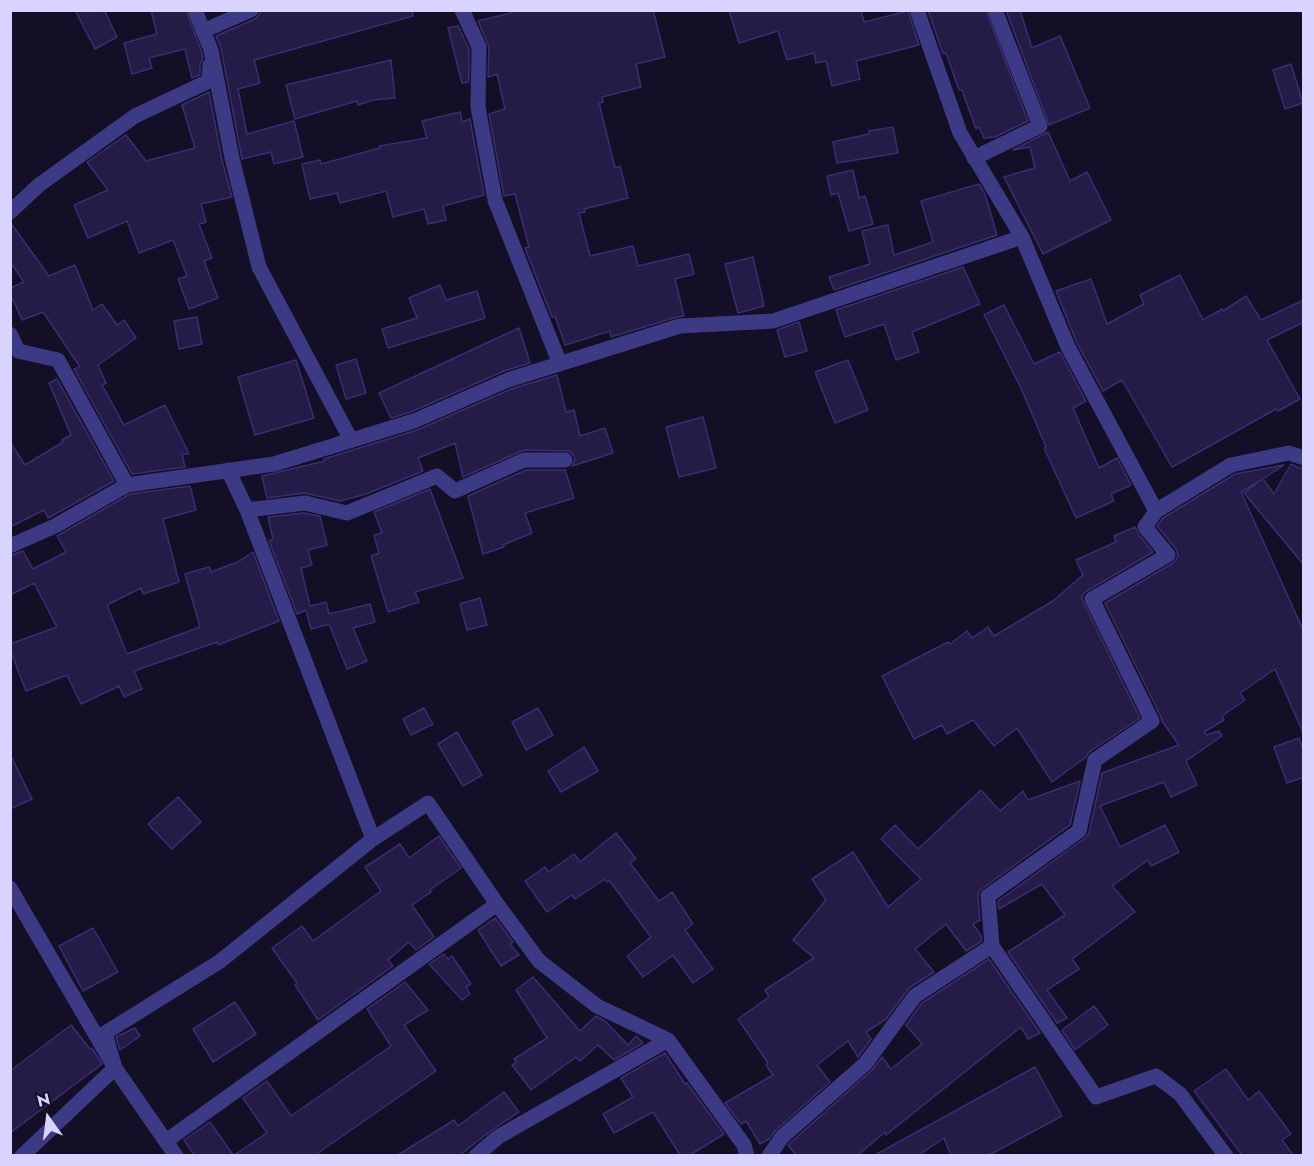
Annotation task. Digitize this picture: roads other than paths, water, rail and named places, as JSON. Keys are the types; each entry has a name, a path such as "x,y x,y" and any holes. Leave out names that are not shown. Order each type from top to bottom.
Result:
{"street":[{"path":"195,10 211,50 232,158 259,267 351,440"},
{"path":"203,31 251,10"},
{"path":"462,10 479,47 478,107 495,200 560,364"},
{"path":"918,10 960,133 1022,237 1068,347 1156,511"},
{"path":"974,158 1040,126 995,10"},
{"path":"10,212 39,185 135,116 209,81 211,50"},
{"path":"10,546 56,526 127,485 274,464 414,421 508,380 680,326 773,321 1022,237"},
{"path":"10,334 18,351 58,360 127,485"},
{"path":"1226,1155 1180,1094 1156,1076 1096,1097 992,946 988,896 1080,831 1095,760 1152,721 1092,599 1168,555 1145,527 1156,511 1231,465 1289,453 1304,458"},
{"path":"247,510 305,503 347,513 437,476 455,491 524,460 565,460"},
{"path":"228,470 247,510 374,839"},
{"path":"115,1068 105,1033 219,962 374,839 428,803 539,961 597,1006 668,1040 744,1145 747,1155"},
{"path":"10,888 115,1068 176,1155"},
{"path":"166,1141 497,904"},
{"path":"769,1155 782,1137 865,1064 915,996 992,946"},
{"path":"477,1155 498,1137 668,1040"},
{"path":"22,1155 115,1068"}]}
